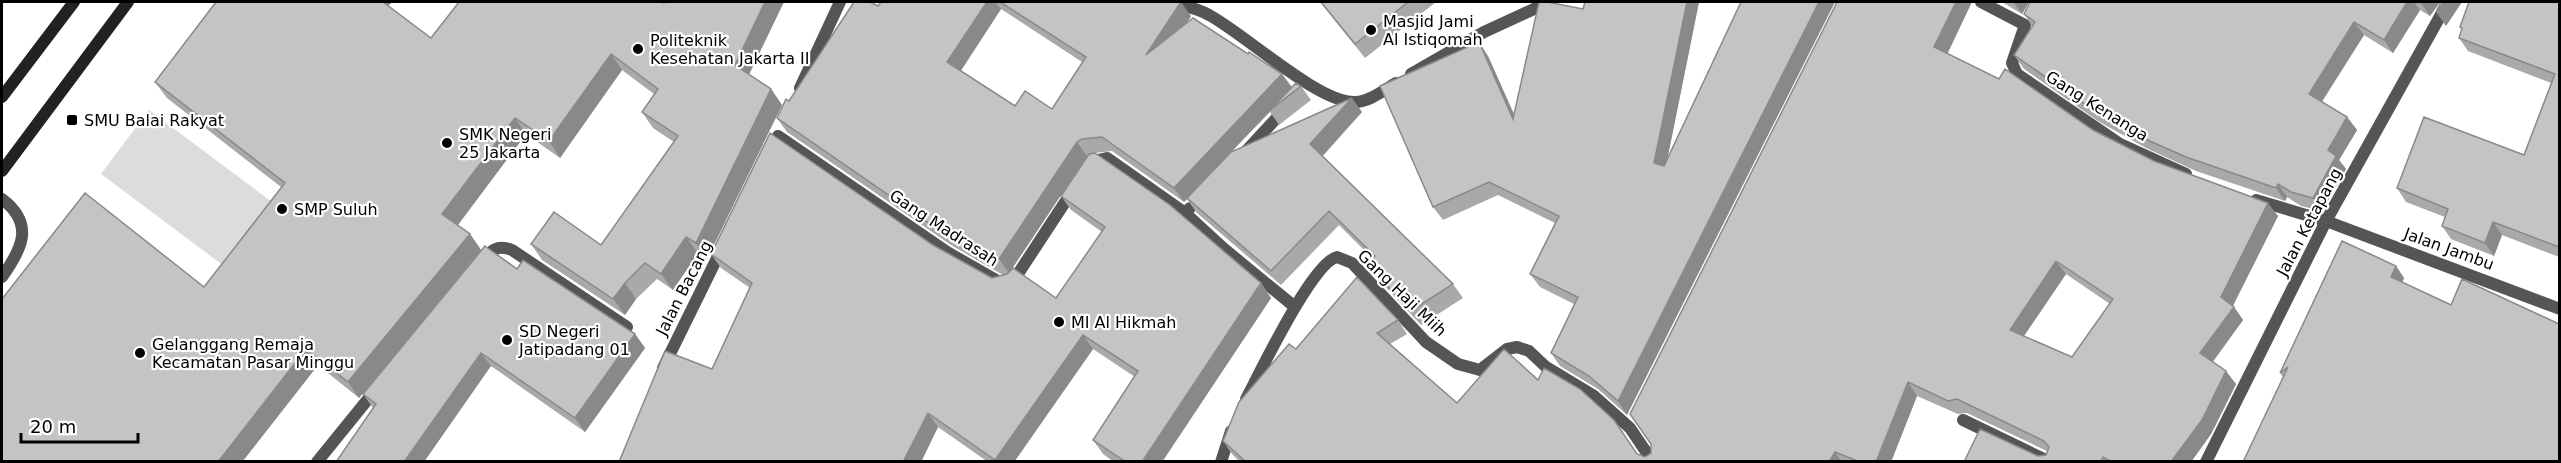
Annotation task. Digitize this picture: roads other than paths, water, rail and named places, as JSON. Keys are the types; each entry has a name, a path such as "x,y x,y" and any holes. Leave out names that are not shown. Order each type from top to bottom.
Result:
{"main road":[{"path":"2,97 74,2"},
{"path":"2,171 128,2"}],"street":[{"path":"792,105 840,2"},
{"path":"1151,2 1177,5 1208,14 1300,92 1353,103 1366,100 1484,32 1549,2"},
{"path":"1981,2 2025,25"},
{"name":"Jalan Ketapang","path":"2206,462 2326,222 2448,2"},
{"name":"Gang Kenanga","path":"2033,9 2012,63 2017,74 2120,144 2201,179"},
{"path":"1238,159 1300,92"},
{"name":"Gang Madrasah","path":"778,136 947,252 1003,284 1014,280 1087,168 1094,161 1107,158 1185,213"},
{"path":"2244,195 2286,211 2326,222"},
{"path":"1200,198 1185,213 1223,248 1295,307 1238,416 1221,462"},
{"path":"2,199 13,208 22,223 20,252 2,277"},
{"name":"Jalan Jambu","path":"2326,222 2559,309"},
{"name":"Jalan Bacang","path":"659,377 731,230"},
{"path":"473,273 494,248 505,247 627,327"},
{"name":"Gang Haji Miih","path":"1295,307 1325,265 1337,257 1352,263 1413,330 1458,364 1480,370 1507,349 1521,348 1536,355 1546,367 1633,423 1653,462"},
{"path":"317,462 383,380"},
{"path":"1964,420 2050,462"}],"place":[{"name":"Masjid Jami Al Istiqomah","path":"1371,30"},
{"name":"Politeknik Kesehatan Jakarta II","path":"638,49"},
{"name":"SMU Balai Rakyat","path":"72,120"},
{"name":"SMK Negeri 25 Jakarta","path":"447,143"},
{"name":"SMP Suluh","path":"282,209"},
{"name":"MI Al Hikmah","path":"1059,322"},
{"name":"SD Negeri Jatipadang 01","path":"507,340"},
{"name":"Gelanggang Remaja Kecamatan Pasar Minggu","path":"140,353"}]}
